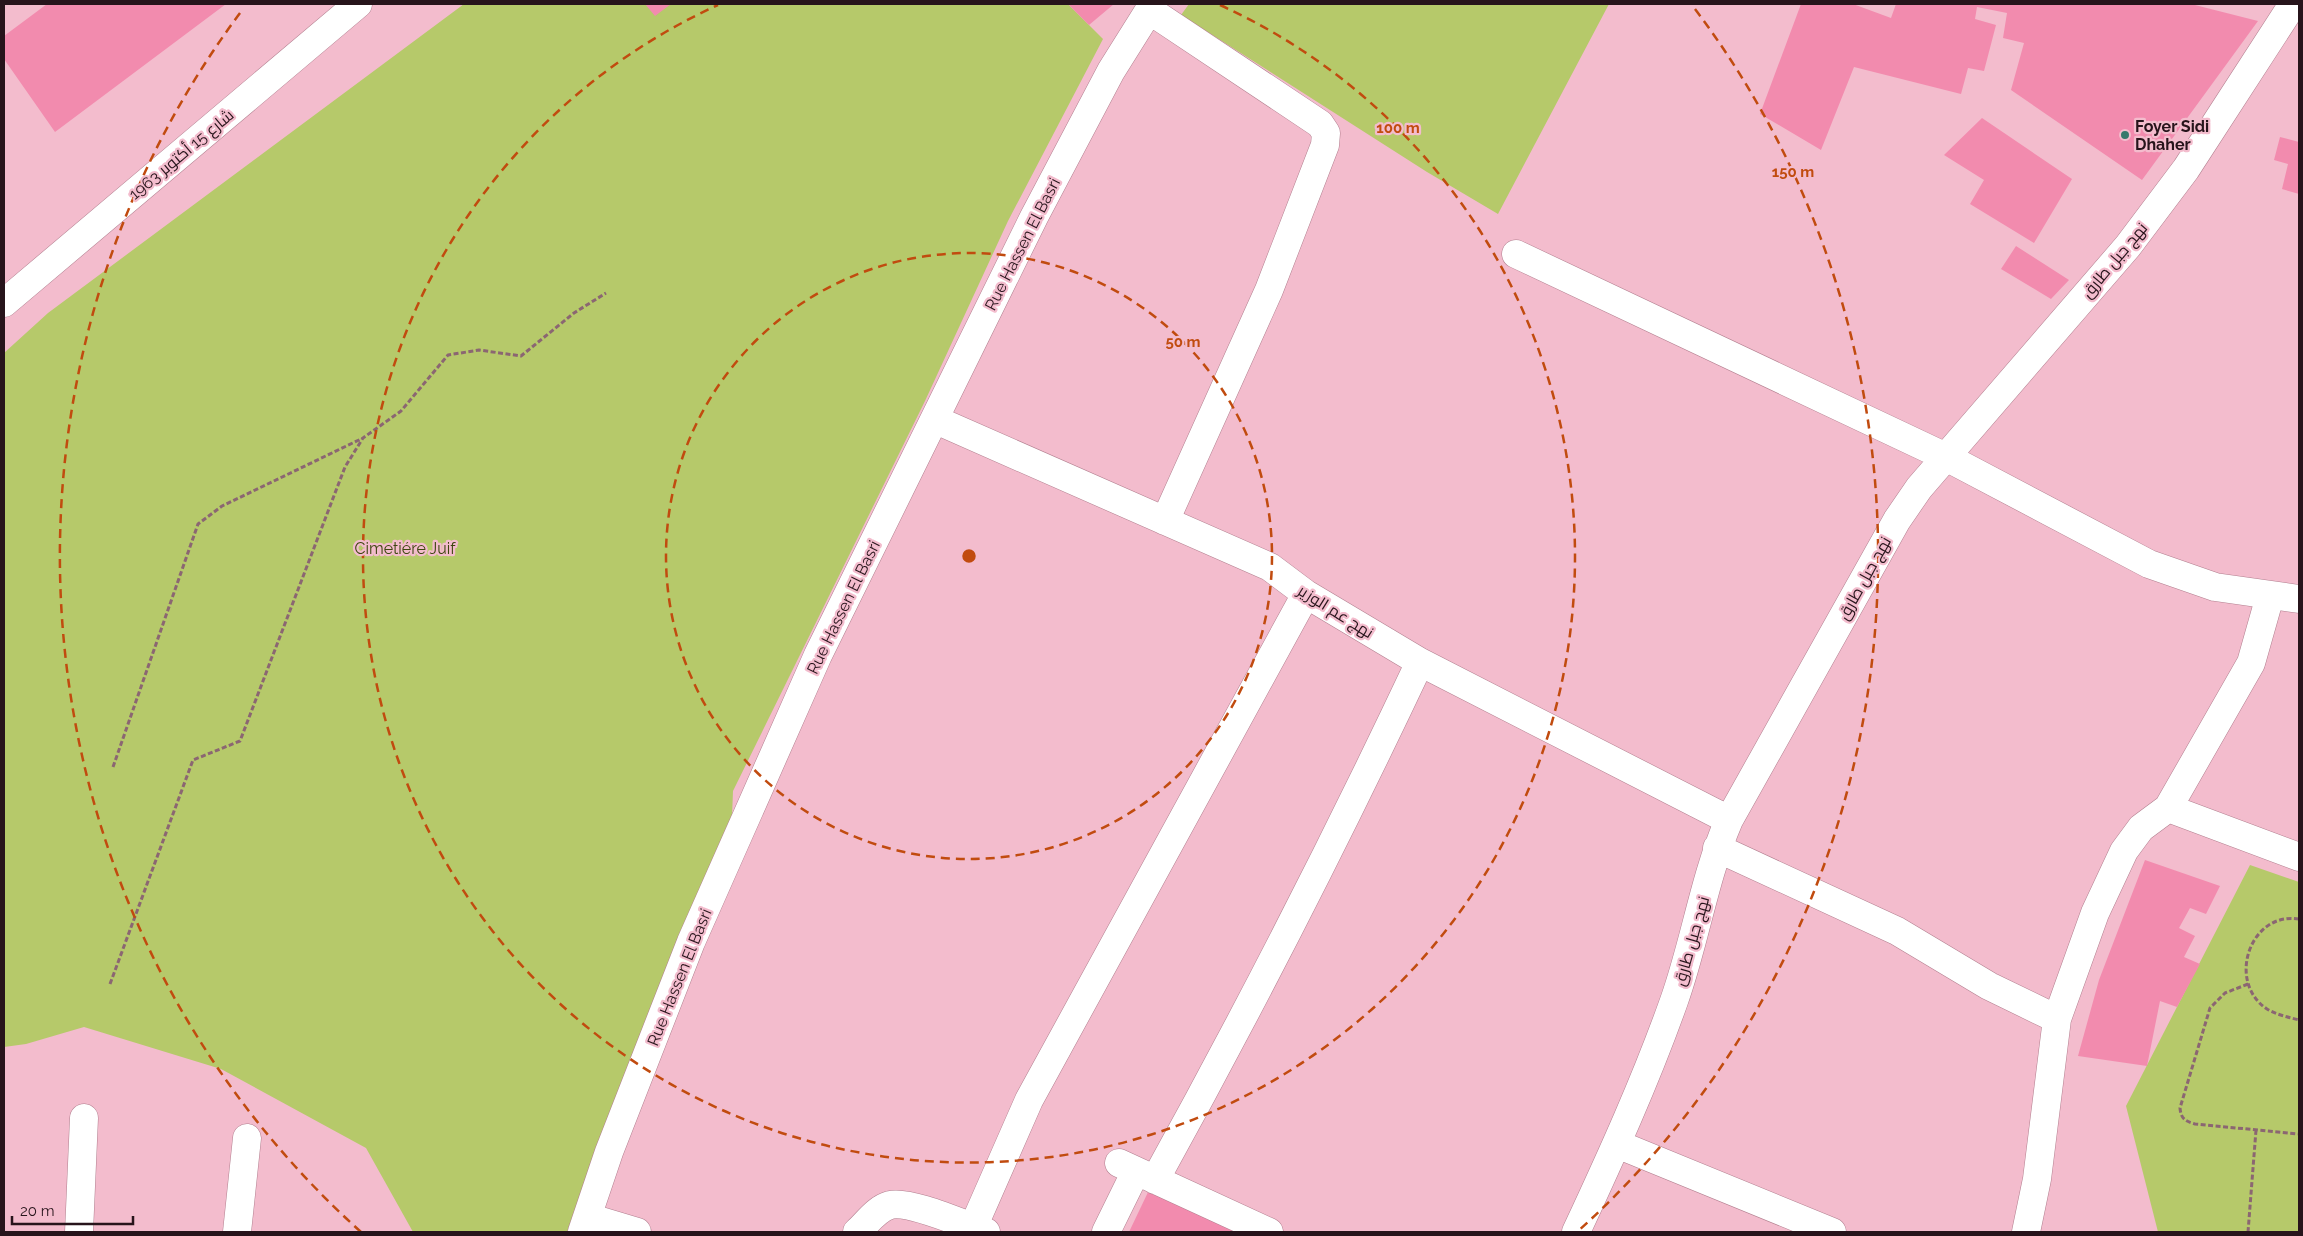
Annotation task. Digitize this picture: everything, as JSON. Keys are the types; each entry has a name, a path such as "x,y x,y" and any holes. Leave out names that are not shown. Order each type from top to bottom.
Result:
{"street":[{"name":"شارع 15 أكتوبر 1963","path":"4,303 358,4"},
{"name":"نهج جبل طارق","path":"1576,1232 1617,1144 1674,1000 1717,848 1729,820 1896,520 1919,488 2134,238 2186,169 2293,4"},
{"path":"1151,7 1320,124 1326,133 1325,145 1269,290 1165,521"},
{"name":"Rue Hassen El Basri","path":"585,1224 609,1152 691,942 818,655 936,420 1034,217 1111,71 1151,7"},
{"path":"1516,254 1946,457 2149,564 2215,587 2299,599"},
{"name":"نهج عم الوزير","path":"936,420 1270,567 1306,594 1420,662 1729,820"},
{"path":"857,1232 879,1210 891,1205 909,1205 977,1231 1028,1100 1188,805 1306,594"},
{"path":"2026,1232 2037,1179 2057,1019 2095,914 2124,851 2142,828 2168,808 2251,663 2270,596"},
{"path":"1106,1232 1137,1171 1240,1026 1355,799 1420,662"},
{"path":"2168,808 2299,857"},
{"path":"1717,848 1897,931 1989,986 2057,1019"},
{"path":"79,1232 84,1118"},
{"path":"237,1232 247,1138"},
{"path":"1617,1144 1832,1232"},
{"path":"1137,1171 1268,1232"},
{"path":"585,1224 637,1232"}],"path":[{"path":"113,767 198,524 222,506 363,438 401,411 448,355 479,350 521,356 574,313 606,293"},
{"path":"110,984 193,760 240,741 345,467 363,438"},
{"path":"2299,919 2278,920 2264,928 2254,940 2247,954 2245,969 2248,984 2255,997 2266,1008 2299,1020"},
{"path":"2248,984 2226,993 2210,1008 2180,1108 2181,1116 2186,1121 2299,1134"},
{"path":"2248,1232 2256,1130"}],"green space":[{"name":"Cimetiére Juif","path":"464,4 1068,4 1103,39 1008,221 925,401 733,791 732,817 567,1232 413,1232 366,1148 221,1069 84,1027 26,1044 4,1047 4,353 48,313"},
{"path":"1189,4 1609,4 1498,214 1427,172 1181,15"},
{"path":"2250,865 2299,882 2299,1232 2158,1232 2126,1106"}],"building":[{"path":"47,4 226,4 55,132 4,59 4,36"},
{"path":"645,4 671,4 655,16"},
{"path":"1068,4 1114,4 1089,25"},
{"path":"1801,4 1853,4 1891,18 1896,4 2191,4 2258,21 2142,180 2011,90 2024,43 2003,38 2007,13 1977,7 1975,19 1996,25 1984,71 1968,68 1961,94 1854,67 1821,150 1760,114"},
{"path":"1982,118 2072,179 2034,243 1970,204 1984,180 1944,155"},
{"path":"2280,137 2299,142 2299,194 2282,189 2288,164 2274,160"},
{"path":"2016,246 2069,280 2051,299 2001,269"},
{"path":"2145,860 2220,886 2206,914 2190,908 2179,928 2195,936 2184,957 2200,964 2177,1007 2160,1001 2147,1066 2078,1056 2099,980"},
{"path":"1150,1188 1243,1232 1129,1232"}],"place":[{"name":"Foyer Sidi Dhaher","path":"2125,135"}]}
